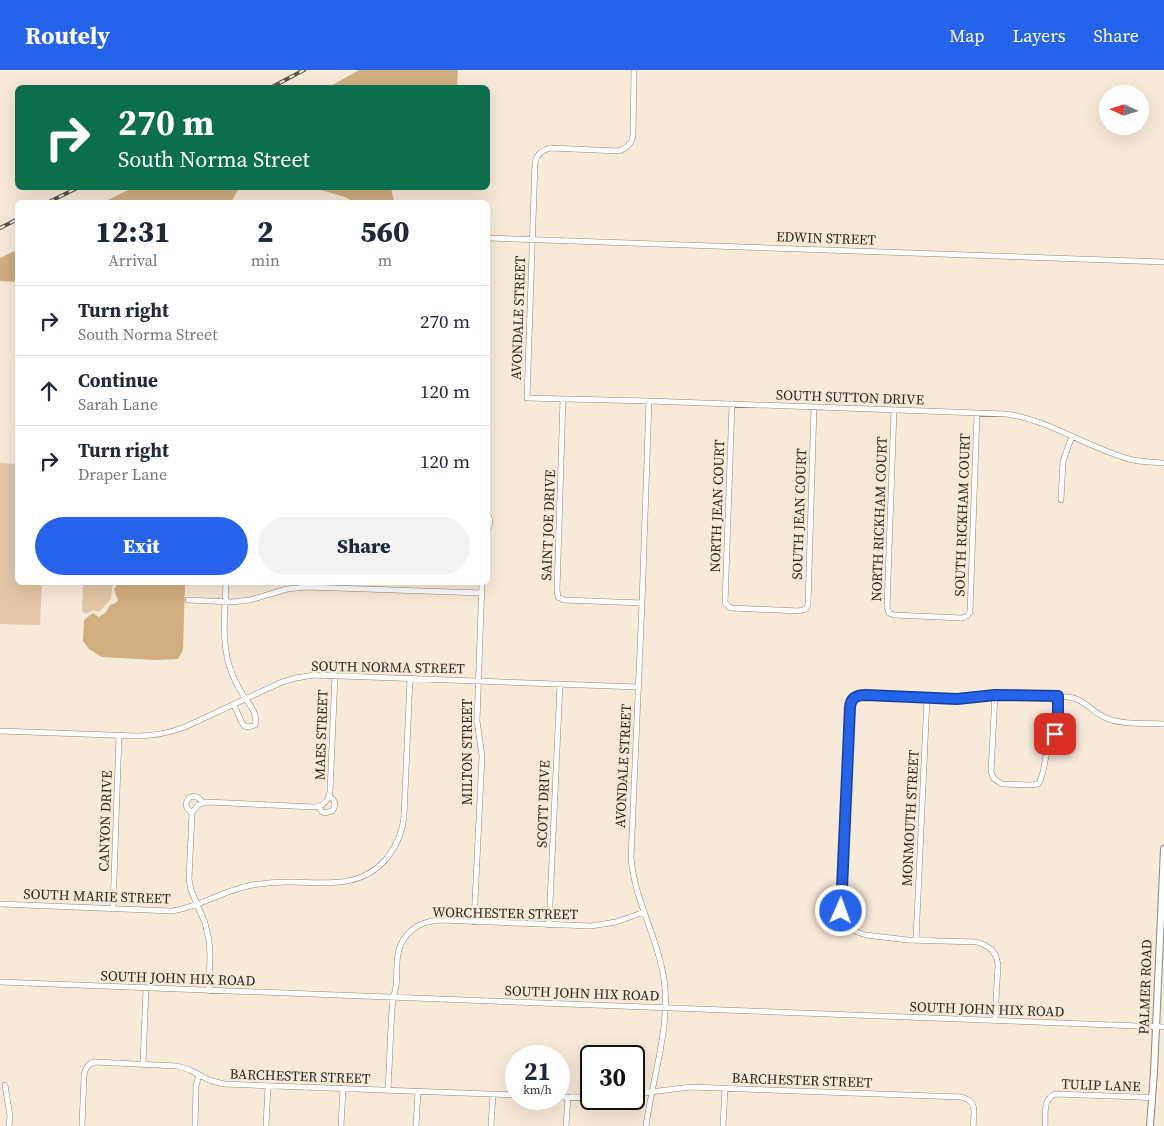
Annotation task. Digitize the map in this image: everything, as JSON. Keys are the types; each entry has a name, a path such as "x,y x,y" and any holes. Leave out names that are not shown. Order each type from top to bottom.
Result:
{"street":[{"name":"AVONDALE STREET","path":"526,398 536,158 543,150 550,148 620,151 626,148 632,142 633,136 634,70"},
{"name":"EDWIN STREET","path":"490,238 1164,262"},
{"name":"SOUTH SUTTON DRIVE","path":"526,398 814,407 1016,416 1035,421 1123,457 1164,463"},
{"name":"SAINT JOE DRIVE","path":"563,399 558,596 564,600 642,603"},
{"name":"AVONDALE STREET","path":"646,1126 663,1032 665,1007 665,986 662,967 634,880 630,857 649,401"},
{"name":"NORTH JEAN COURT","path":"732,404 726,604 729,607 794,610"},
{"name":"SOUTH JEAN COURT","path":"794,610 806,609 808,604 814,407"},
{"name":"NORTH RICKHAM COURT","path":"894,410 887,607 889,613 892,615 962,618 967,616"},
{"name":"SOUTH RICKHAM COURT","path":"967,616 971,609 977,413"},
{"path":"1061,500 1063,461 1072,436"},
{"path":"226,585 224,639 226,656 233,676 256,717 256,723 247,727 243,725 234,705"},
{"name":"MILTON STREET","path":"474,922 482,756 477,721 482,585"},
{"path":"188,600 250,600 287,589 306,587 482,593"},
{"name":"SOUTH NORMA STREET","path":"0,731 146,736 174,731 287,680 314,675 638,686"},
{"name":"MAES STREET","path":"208,991 209,940 205,923 191,890 189,879 192,813 188,810 186,802 190,797 196,797 204,803 319,806 325,803 329,796 335,675"},
{"name":"SOUTH MARIE STREET","path":"0,904 172,911 181,910 234,890 260,884 286,882 333,883 359,878 384,861 397,843 404,821 410,678"},
{"name":"SCOTT DRIVE","path":"549,925 560,684"},
{"path":"995,1020 998,965 996,956 985,944 977,942 916,940 866,934 856,932 842,917 850,702 856,696 861,695 957,699 995,695 1058,696 1079,699 1095,712 1113,720 1164,724"},
{"path":"995,695 992,776 1002,784 1032,786 1038,784 1042,779 1046,756 1057,726 1058,696"},
{"name":"MONMOUTH STREET","path":"916,940 927,698"},
{"name":"CANYON DRIVE","path":"113,908 119,735"},
{"name":"MAES STREET","path":"319,806 321,811 332,811 335,804 334,800 329,796"},
{"path":"192,813 195,807 204,803"},
{"name":"PALMER ROAD","path":"1150,1126 1164,849"},
{"name":"WORCHESTER STREET","path":"388,1090 397,955 406,935 418,925 432,921 582,926 616,922 644,912"},
{"name":"SOUTH JOHN HIX ROAD","path":"0,982 1164,1027"},
{"path":"143,1064 146,989"},
{"name":"BARCHESTER STREET","path":"82,1126 85,1071 88,1065 95,1062 177,1066 209,1080 224,1084 505,1095"},
{"path":"194,1126 196,1086 199,1075"},
{"path":"5,1085 10,1116 9,1126"},
{"path":"266,1126 268,1086"},
{"name":"BARCHESTER STREET","path":"645,1093 691,1087 961,1097 972,1102 974,1110 973,1126"},
{"path":"723,1126 725,1088"},
{"path":"341,1126 343,1089"},
{"path":"416,1126 418,1092"},
{"path":"491,1126 493,1094"},
{"name":"TULIP LANE","path":"1045,1126 1046,1103 1049,1097 1055,1094 1152,1098"},
{"path":"566,1126 567,1110"}],"shaded area":[{"path":"359,70 458,70 457,85 333,85"},
{"path":"128,190 238,190 232,200 108,200"},
{"path":"321,190 391,190 394,200 350,200"},
{"path":"15,251 15,282 0,281 0,258"},
{"path":"0,463 15,464 15,585 42,585 40,625 0,624"},
{"path":"83,585 113,585 111,599 99,612 93,610 86,614 82,611"},
{"path":"116,585 185,585 183,650 178,659 156,660 102,657 89,649 83,641 84,620 93,613 99,617 106,612 110,605 116,603 118,600 114,590"}],"railway":[{"path":"276,85 304,70"},
{"path":"53,200 73,190"},
{"path":"0,228 15,220"}],"route":[{"path":"841,911 850,702 856,696 957,699 995,695 1058,696 1058,717 1055,734"}]}
